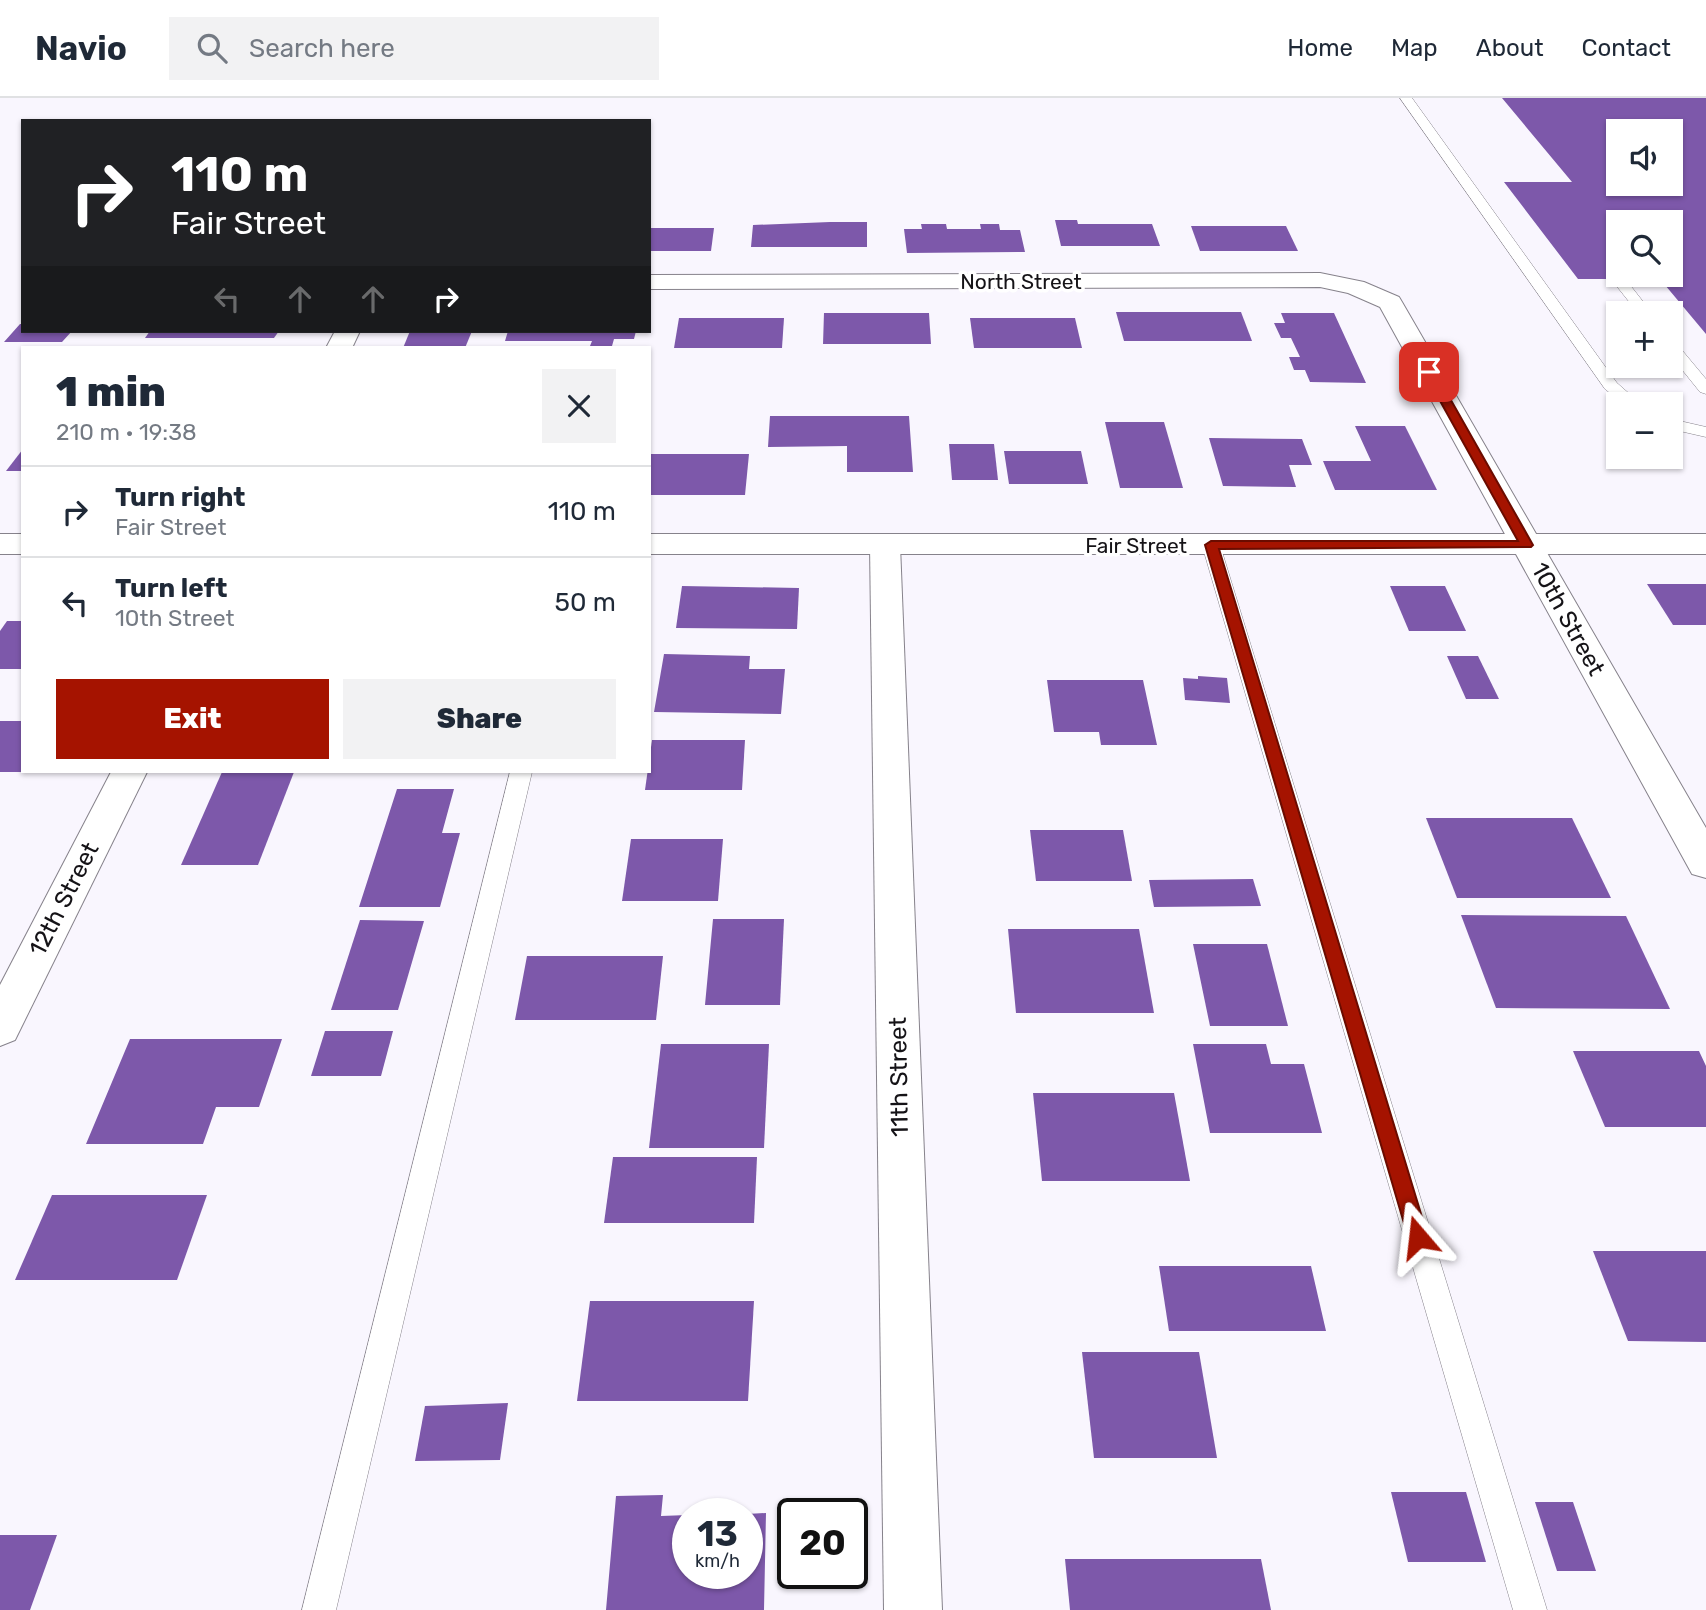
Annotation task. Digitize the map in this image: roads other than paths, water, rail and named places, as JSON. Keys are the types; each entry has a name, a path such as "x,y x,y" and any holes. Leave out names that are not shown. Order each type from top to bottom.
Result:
{"street":[{"name":"North Street","path":"651,282 1320,280 1355,287 1390,302"},
{"name":"10th Street","path":"1390,302 1706,863"},
{"path":"0,544 21,544"},
{"name":"Fair Street","path":"651,544 1706,544"},
{"name":"11th Street","path":"885,545 912,1610"},
{"name":"12th Street","path":"0,1027 128,773"}],"lane":[{"path":"1406,98 1611,386 1618,392"},
{"path":"1624,287 1635,301"},
{"path":"1683,361 1706,389"},
{"path":"1683,427 1706,432"},
{"path":"1211,545 1530,1610"},
{"path":"319,1610 521,773"}]}
